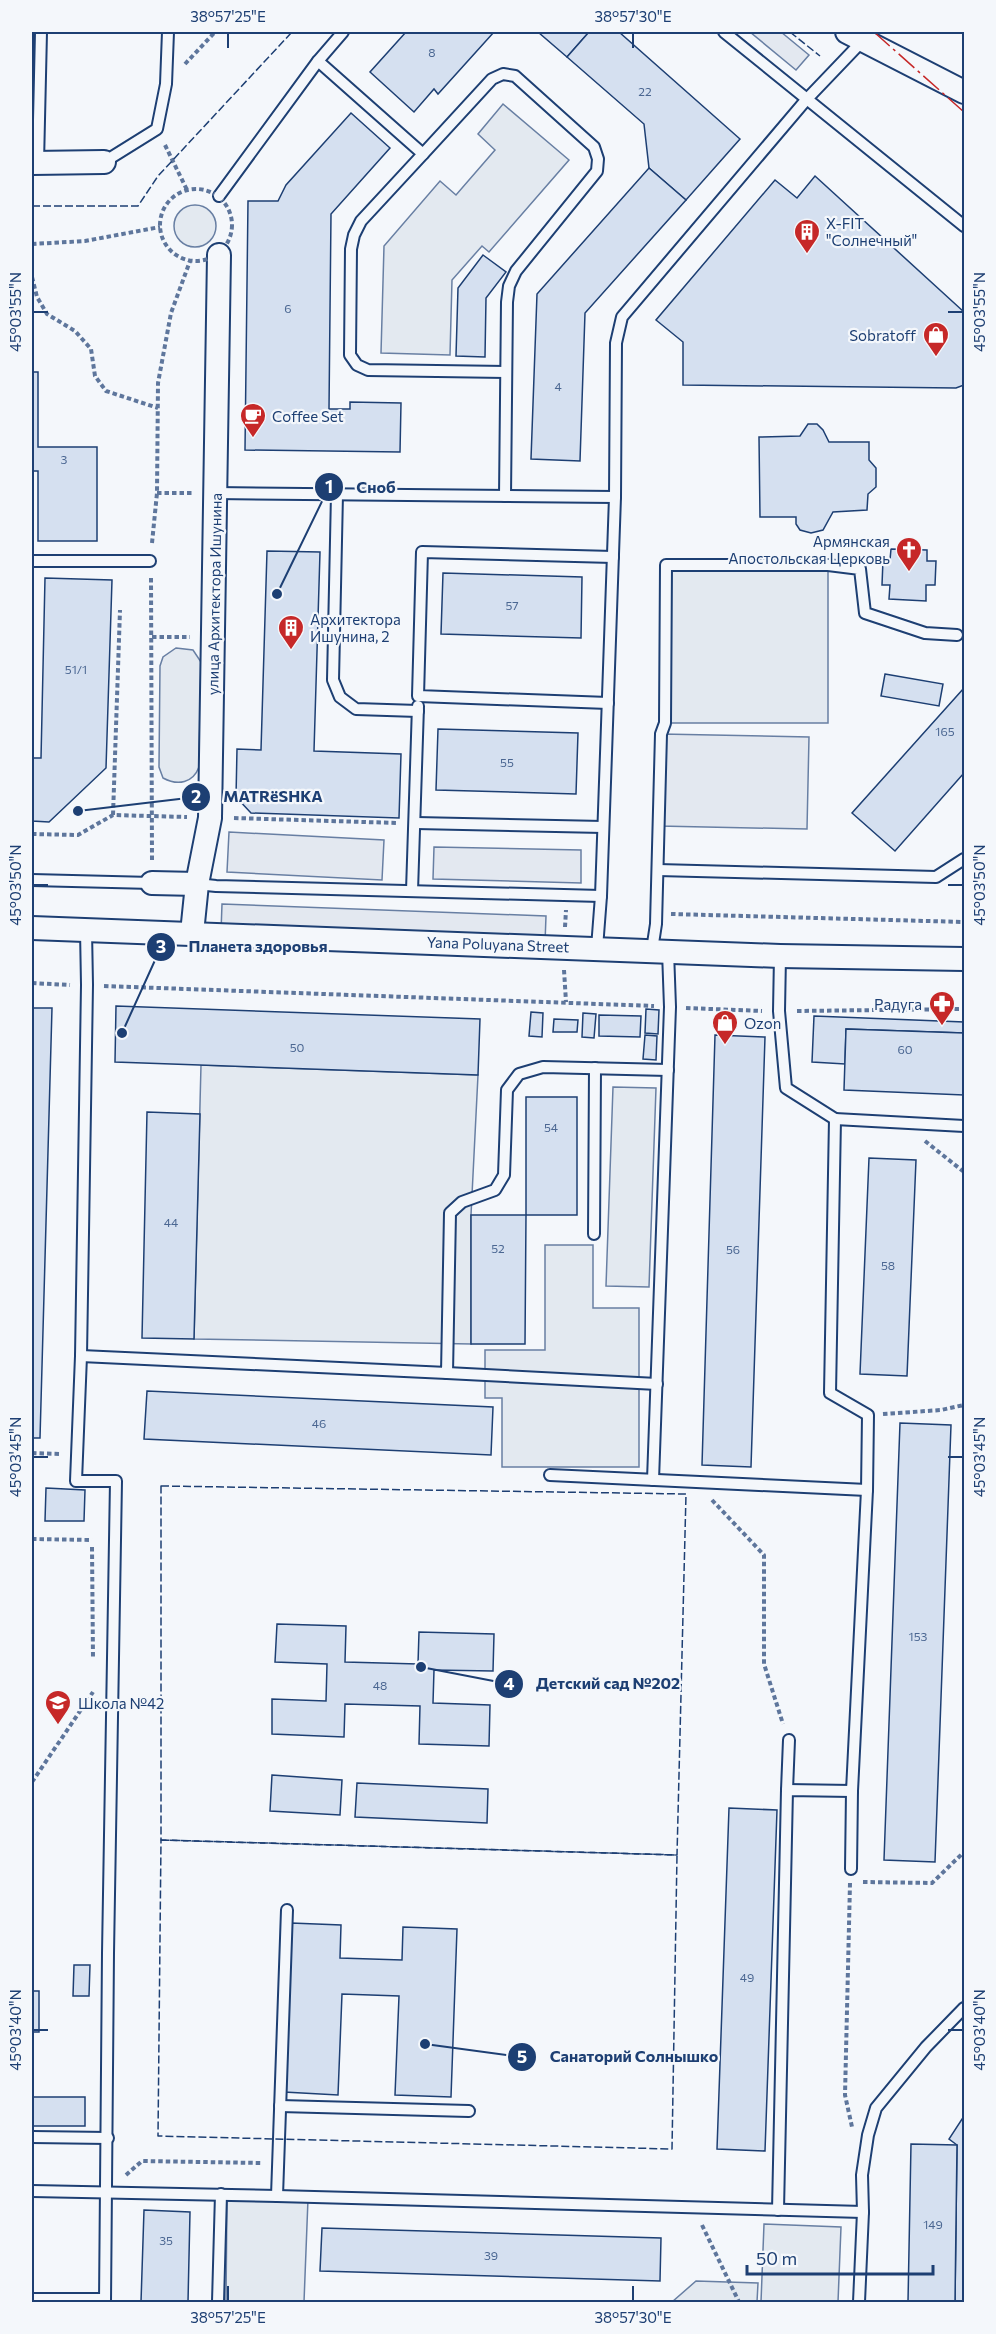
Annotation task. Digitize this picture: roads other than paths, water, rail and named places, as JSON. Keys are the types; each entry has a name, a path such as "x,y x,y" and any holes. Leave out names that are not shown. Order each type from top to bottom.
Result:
{"street":[{"path":"861,35 964,92"},
{"path":"35,163 104,162"},
{"name":"улица Архитектора Ишунина","path":"192,933 197,884 210,818 215,638 219,255"},
{"path":"152,883 197,884"},
{"name":"Yana Poluyana Street","path":"32,928 780,956 964,959"}],"lane":[{"path":"35,163 41,32"},
{"path":"104,162 157,129 166,84 168,32"},
{"path":"219,196 318,61 343,32"},
{"path":"724,32 964,226"},
{"path":"597,948 602,896 615,497 616,343 622,317 861,35"},
{"path":"318,61 423,154"},
{"path":"505,496 508,286 516,271 597,171 598,159 594,147 515,76 503,74 492,79 361,221 354,235 351,249 350,354 357,365 368,370 506,372"},
{"path":"215,493 615,497"},
{"path":"337,494 333,680 340,697 356,709 418,711"},
{"path":"412,891 416,823 422,552 613,557"},
{"path":"32,561 150,561"},
{"path":"654,1480 670,1007 656,914 661,734 666,723 666,565 828,565 860,569 865,614 925,633 957,635"},
{"path":"418,696 608,703"},
{"path":"416,823 603,827"},
{"path":"658,870 936,877 964,859"},
{"path":"32,880 152,883"},
{"path":"197,884 602,896"},
{"path":"32,2299 105,2301 116,1481 76,1481 81,1356 86,930"},
{"path":"780,956 779,1011 786,1088 835,1119 964,1126"},
{"path":"447,1373 450,1213 462,1202 495,1190 504,1175 507,1090 519,1074 543,1067 668,1070"},
{"path":"594,1234 595,1068"},
{"path":"835,1119 830,1393 868,1415 867,1490 852,1791 851,1869"},
{"path":"81,1356 657,1384"},
{"path":"550,1475 867,1490"},
{"path":"778,2210 789,1740"},
{"path":"787,1790 852,1791"},
{"path":"277,2196 287,1910"},
{"path":"859,2302 863,2212 862,2175 868,2135 876,2108 926,2047 964,2008"},
{"path":"280,2106 469,2111"},
{"path":"32,2137 108,2138"},
{"path":"32,2191 863,2212"},
{"path":"218,2302 221,2194"}],"place":[{"name":"X-FIT \"Солнечный\"","path":"807,255"},
{"name":"Sobratoff","path":"936,358"},
{"name":"Coffee Set","path":"253,439"},
{"name":"Армянская Апостольская Церковь","path":"909,573"},
{"name":"Сноб","path":"277,594"},
{"name":"Архитектора Ишунина, 2","path":"291,651"},
{"name":"MATRёSHKA","path":"78,811"},
{"name":"Радуга","path":"942,1027"},
{"name":"Планета здоровья","path":"122,1033"},
{"name":"Ozon","path":"725,1046"},
{"name":"Детский сад №202","path":"421,1667"},
{"name":"Школа №42","path":"58,1726"},
{"name":"Санаторий Солнышко","path":"425,2044"}]}
